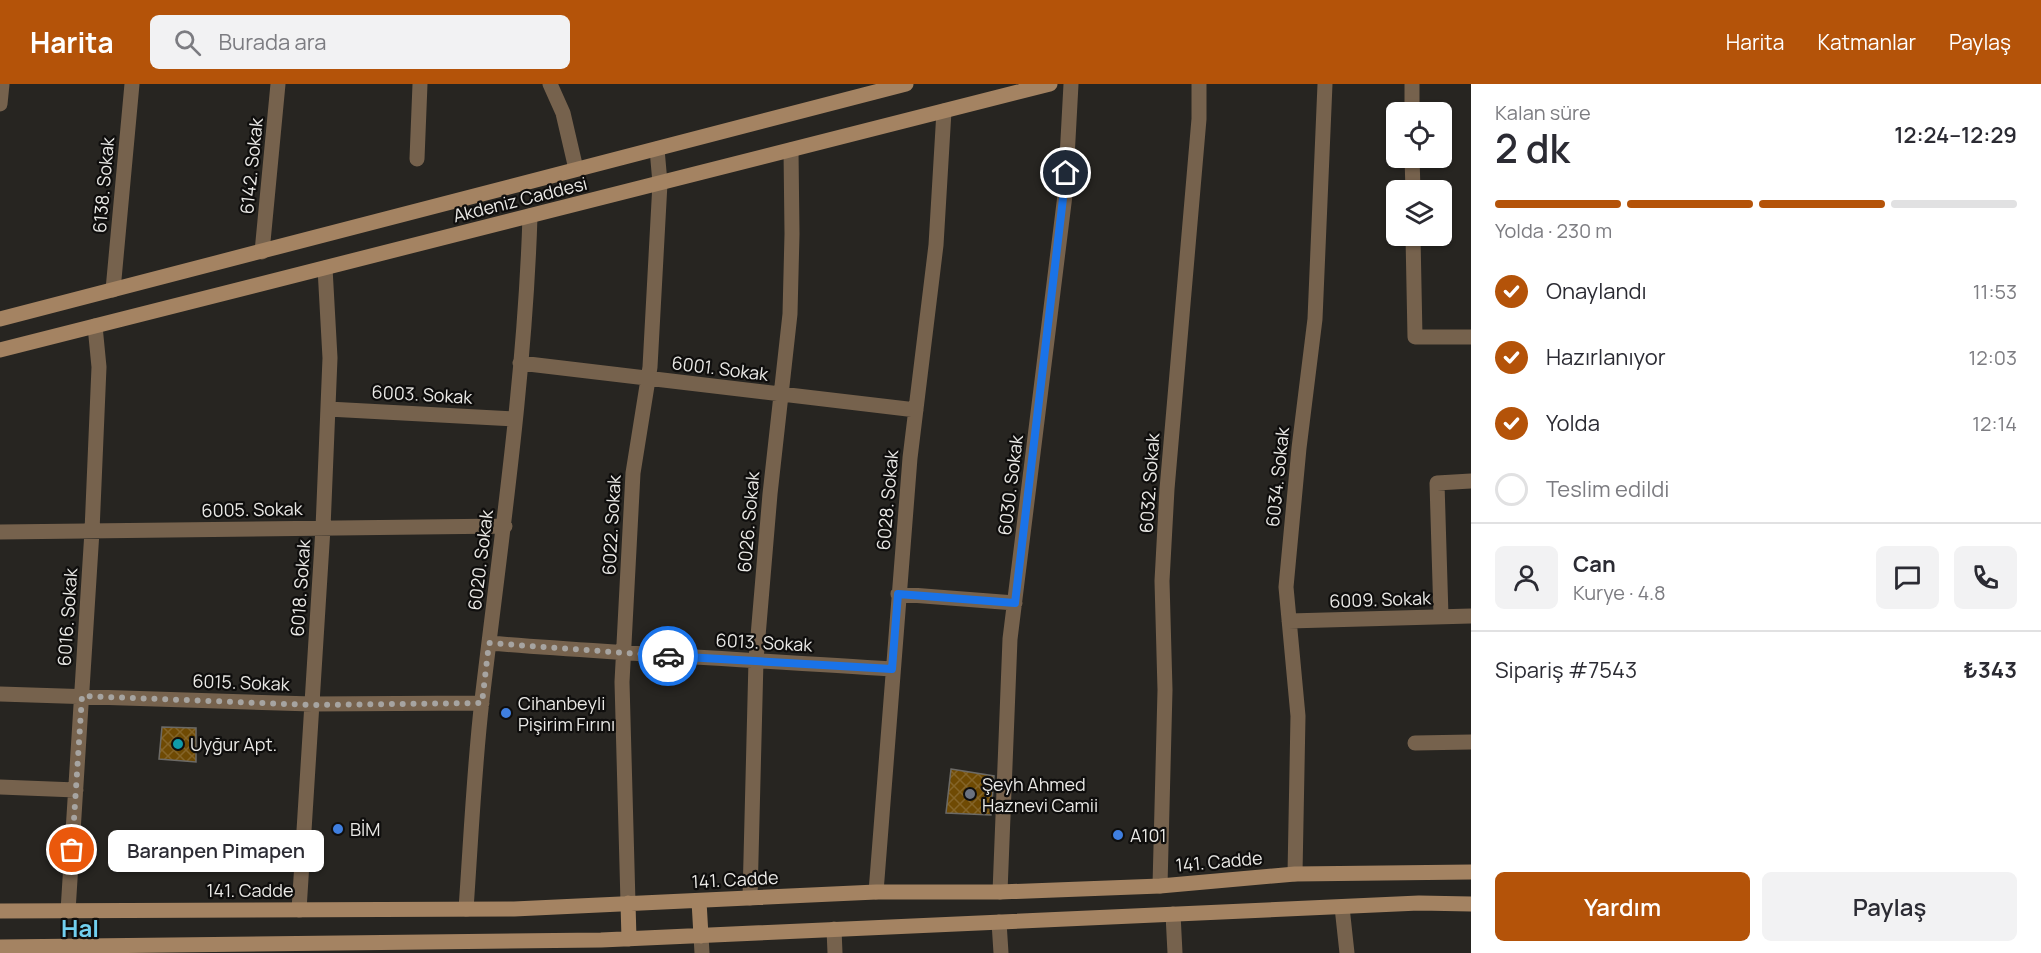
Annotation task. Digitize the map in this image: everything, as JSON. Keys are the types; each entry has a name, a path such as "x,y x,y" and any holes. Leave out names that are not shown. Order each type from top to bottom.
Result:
{"street":[{"path":"0,104 3,84"},
{"name":"6138. Sokak","path":"113,290 132,84"},
{"name":"6142. Sokak","path":"262,252 278,84"},
{"path":"417,159 420,84"},
{"path":"550,84 563,113 576,170"},
{"name":"Akdeniz Caddesi","path":"0,319 906,84"},
{"name":"Akdeniz Caddesi","path":"0,350 1050,84"},
{"name":"6030. Sokak","path":"1000,892 1010,639 1065,195 1071,84"},
{"name":"6032. Sokak","path":"1160,886 1165,690 1162,581 1167,489 1199,119 1198,84"},
{"name":"6034. Sokak","path":"1295,873 1298,716 1286,588 1299,448 1315,319 1326,84"},
{"path":"1412,84 1412,102"},
{"name":"6028. Sokak","path":"876,892 898,594 916,410 936,246 944,111"},
{"name":"6022. Sokak","path":"627,903 622,682 633,473 648,379 660,183 657,149"},
{"name":"6026. Sokak","path":"750,898 756,660 770,494 790,314 791,150"},
{"name":"6020. Sokak","path":"466,909 482,703 505,526 528,282 530,216"},
{"path":"1413,246 1415,337 1471,337"},
{"name":"6018. Sokak","path":"299,910 323,528 328,409 330,358 325,268"},
{"name":"6016. Sokak","path":"68,911 92,531 99,367 95,326"},
{"name":"6001. Sokak","path":"520,363 781,396 916,410"},
{"name":"6003. Sokak","path":"328,409 515,419"},
{"path":"1441,616 1437,483 1471,482"},
{"name":"6005. Sokak","path":"0,532 505,526"},
{"path":"898,594 1015,603"},
{"name":"6009. Sokak","path":"1289,621 1471,616"},
{"name":"6013. Sokak","path":"489,643 624,654 892,669"},
{"name":"6015. Sokak","path":"0,694 312,705 482,703"},
{"path":"1415,743 1471,742"},
{"path":"0,788 76,790"},
{"name":"141. Cadde","path":"0,911 514,909 876,892 1000,892 1160,886 1295,873 1471,873"},
{"path":"699,901 702,953"},
{"path":"627,903 629,939"},
{"path":"0,947 65,950 570,947 629,939 834,929 1419,903 1471,904"},
{"path":"1342,907 1347,953"},
{"path":"1173,914 1175,953"},
{"path":"999,922 1000,953"},
{"path":"834,929 835,953"}],"building":[{"name":"Uyğur Apt.","path":"162,727 196,728 196,762 159,759"},
{"name":"Şeyh Ahmed Haznevi Camii","path":"951,769 994,776 991,815 946,813"}],"way so far":[{"path":"72,850 82,696 312,705 482,703 489,643 668,656"}],"place":[{"name":"Cihanbeyli Pişirim Fırını","path":"506,713"},
{"name":"Uyğur Apt.","path":"178,744"},
{"name":"Şeyh Ahmed Haznevi Camii","path":"970,794"},
{"name":"BİM","path":"338,829"},
{"name":"A101","path":"1118,835"},
{"name":"Baranpen Pimapen","path":"72,850"}],"district":[{"name":"Hal","path":"80,927"}],"route":[{"path":"668,656 892,669 898,594 1015,603 1066,173"}]}
